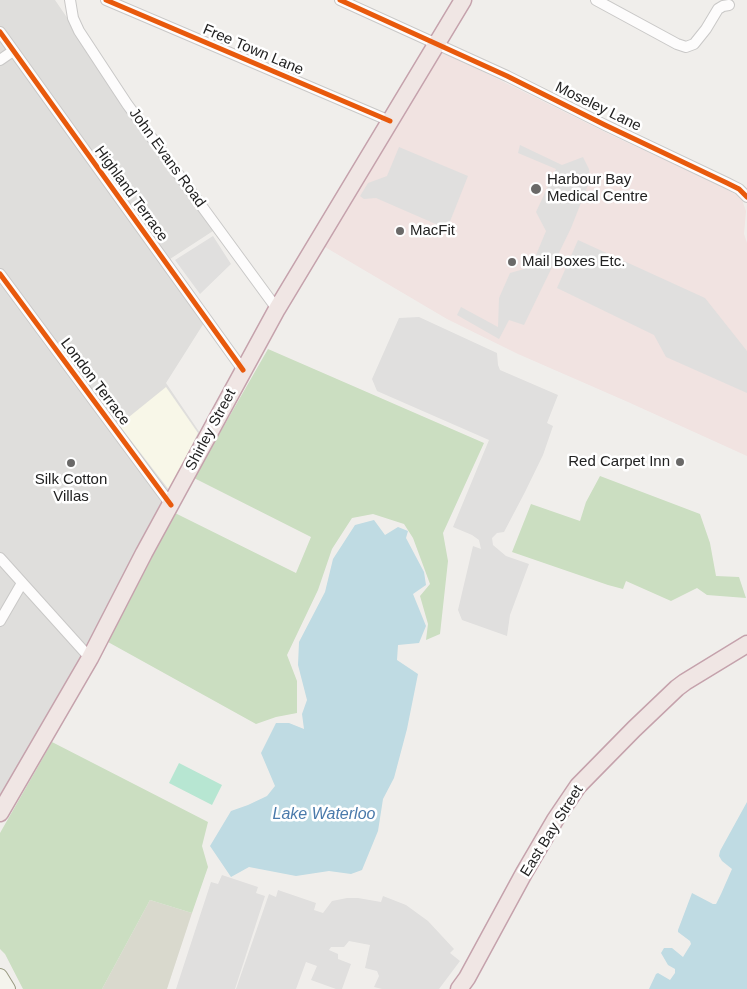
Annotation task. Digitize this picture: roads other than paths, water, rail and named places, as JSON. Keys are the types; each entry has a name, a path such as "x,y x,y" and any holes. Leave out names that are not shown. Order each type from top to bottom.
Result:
{"highway":[{"name":"Shirley Street","path":"0,814 90,658 277,309 463,0"},
{"name":"East Bay Street","path":"466,985 528,865 578,786 684,682 747,644"}],"main road":[{"path":"0,976 8,989"}],"street":[{"name":"John Evans Road","path":"70,0 73,18 79,31 127,104 277,309"},
{"name":"Free Town Lane","path":"106,0 390,121"},
{"name":"Moseley Lane","path":"340,0 492,69 739,189 747,197"},
{"path":"596,0 677,44 686,47 694,44 718,9 729,5"},
{"name":"Highland Terrace","path":"0,32 243,370"},
{"path":"0,60 13,51"},
{"name":"London Terrace","path":"0,274 171,505"},
{"path":"0,558 90,658"},
{"path":"0,621 22,583"}],"water":[{"name":"Lake Waterloo","path":"374,520 385,535 398,527 408,531 406,538 424,572 426,585 413,594 426,626 419,643 398,645 397,660 418,674 407,729 394,778 383,799 378,831 362,870 351,874 329,871 296,876 249,867 231,877 210,846 231,811 267,796 275,786 261,753 276,723 289,723 304,729 302,714 307,700 298,665 299,642 325,592 333,559 355,525"},
{"path":"747,802 747,989 649,989 656,974 658,973 670,980 675,973 675,969 668,965 661,953 664,948 672,948 683,957 691,944 678,930 692,893 716,904 732,869 722,861 719,856 720,851"}],"place":[{"name":"Harbour Bay Medical Centre","path":"536,189"},
{"name":"MacFit","path":"400,231"},
{"name":"Mail Boxes Etc.","path":"512,262"},
{"name":"Red Carpet Inn","path":"680,462"},
{"name":"Silk Cotton Villas","path":"71,463"}]}
